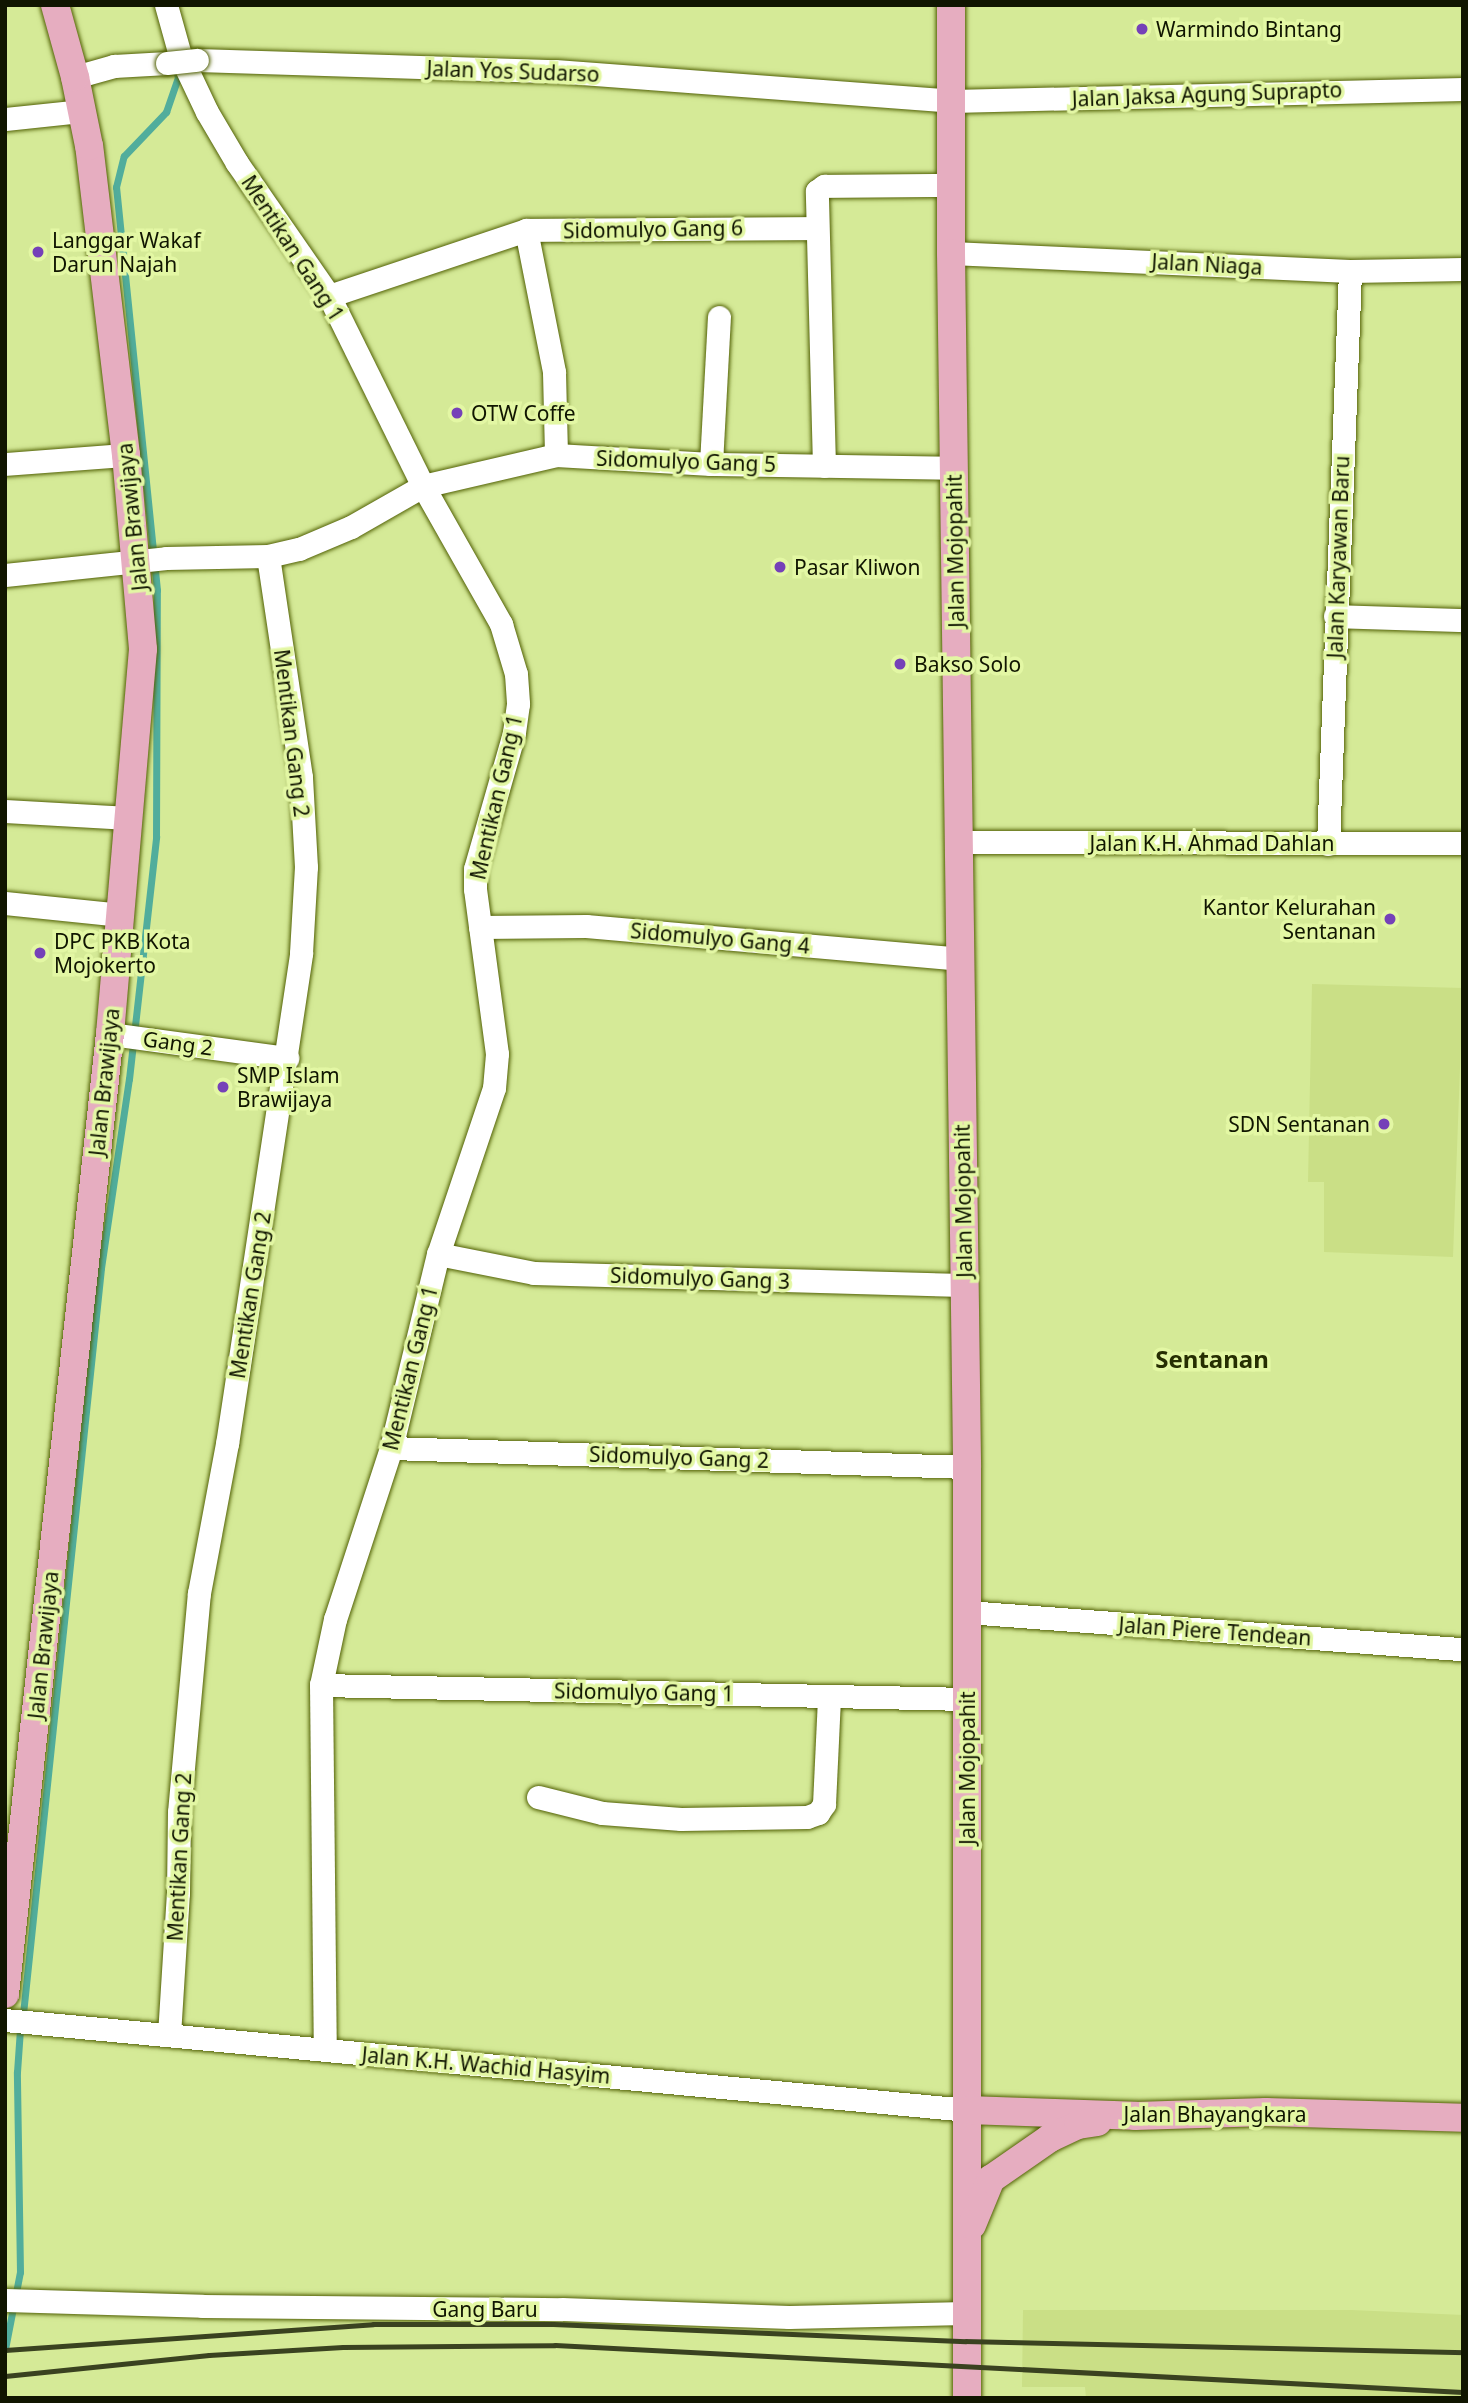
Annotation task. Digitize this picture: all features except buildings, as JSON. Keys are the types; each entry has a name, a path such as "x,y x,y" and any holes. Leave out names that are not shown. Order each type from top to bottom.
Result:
{"main road":[{"name":"Jalan Brawijaya","path":"5,1994 129,1037 121,915 150,560 126,455 89,146 75,76 55,5"},
{"name":"Jalan Mojopahit","path":"951,5 951,253 961,842 960,960 967,1467 967,2398"},
{"name":"Jalan Bhayangkara","path":"967,2110 1135,2116 1266,2112 1463,2118"},
{"path":"965,2241 991,2179 1018,2158 1077,2125 1135,2116"}],"street":[{"name":"Mentikan Gang 1","path":"166,5 181,59 207,112 237,163 330,296 423,486 501,624 516,674 518,704 514,733 475,869 497,1054 494,1088 438,1254 391,1448 335,1619 321,1685 325,2050"},
{"name":"Jalan Yos Sudarso","path":"75,76 114,66 181,59 555,71 952,101"},
{"name":"Jalan Jaksa Agung Suprapto","path":"952,101 1463,89"},
{"path":"5,119 81,111"},
{"path":"824,466 815,196 824,187 951,185"},
{"name":"Sidomulyo Gang 6","path":"330,296 526,230 815,228"},
{"path":"526,230 554,372 556,455"},
{"name":"Jalan Niaga","path":"951,253 1350,271 1463,269"},
{"name":"Jalan Karyawan Baru","path":"1328,844 1350,271"},
{"path":"711,464 719,317"},
{"path":"5,464 126,455"},
{"name":"Sidomulyo Gang 5","path":"5,575 150,560 268,556 299,549 351,527 423,486 556,455 711,464 954,468"},
{"name":"Mentikan Gang 2","path":"169,2035 178,1893 179,1812 199,1593 227,1444 301,953 306,867 300,777 268,556"},
{"path":"1335,616 1463,620"},
{"path":"5,811 129,818"},
{"name":"Jalan K.H. Ahmad Dahlan","path":"961,842 1463,843"},
{"path":"5,903 121,915"},
{"name":"Sidomulyo Gang 4","path":"480,927 586,926 960,960"},
{"name":"Gang 2","path":"129,1037 287,1058"},
{"name":"Sidomulyo Gang 3","path":"438,1254 534,1273 964,1285"},
{"name":"Sidomulyo Gang 2","path":"391,1448 967,1467"},
{"name":"Jalan Piere Tendean","path":"967,1612 1463,1649"},
{"name":"Sidomulyo Gang 1","path":"321,1685 967,1699"},
{"path":"538,1797 602,1813 681,1819 807,1817 818,1813 824,1804 829,1697"},
{"name":"Jalan K.H. Wachid Hasyim","path":"5,2020 967,2110"},
{"name":"Gang Baru","path":"5,2300 202,2306 562,2309 789,2317 965,2313"}],"shaded area":[{"name":"SDN Sentanan","path":"1312,984 1463,988 1453,1257 1324,1252 1324,1182 1308,1182"},
{"path":"1023,2310 1352,2310 1463,2315 1463,2398 1086,2398 1085,2387 1022,2387"}],"waterway":[{"path":"23,2014 101,1268 129,1079 156,837 157,590 116,187 124,156 166,112 178,77 176,70"},
{"path":"5,2349 20,2272 17,2072 20,2033"}],"railway":[{"path":"5,2350 373,2324 553,2324 966,2341 1463,2352"},
{"path":"5,2376 209,2355 343,2347 555,2345 1463,2392"}],"place":[{"name":"Warmindo Bintang","path":"1142,29"},
{"name":"Langgar Wakaf Darun Najah","path":"38,252"},
{"name":"OTW Coffe","path":"457,413"},
{"name":"Pasar Kliwon","path":"780,567"},
{"name":"Bakso Solo","path":"900,664"},
{"name":"Kantor Kelurahan Sentanan","path":"1390,919"},
{"name":"DPC PKB Kota Mojokerto","path":"40,953"},
{"name":"SMP Islam Brawijaya","path":"223,1087"},
{"name":"SDN Sentanan","path":"1384,1124"}],"district":[{"name":"Sentanan","path":"1212,1359"}]}
